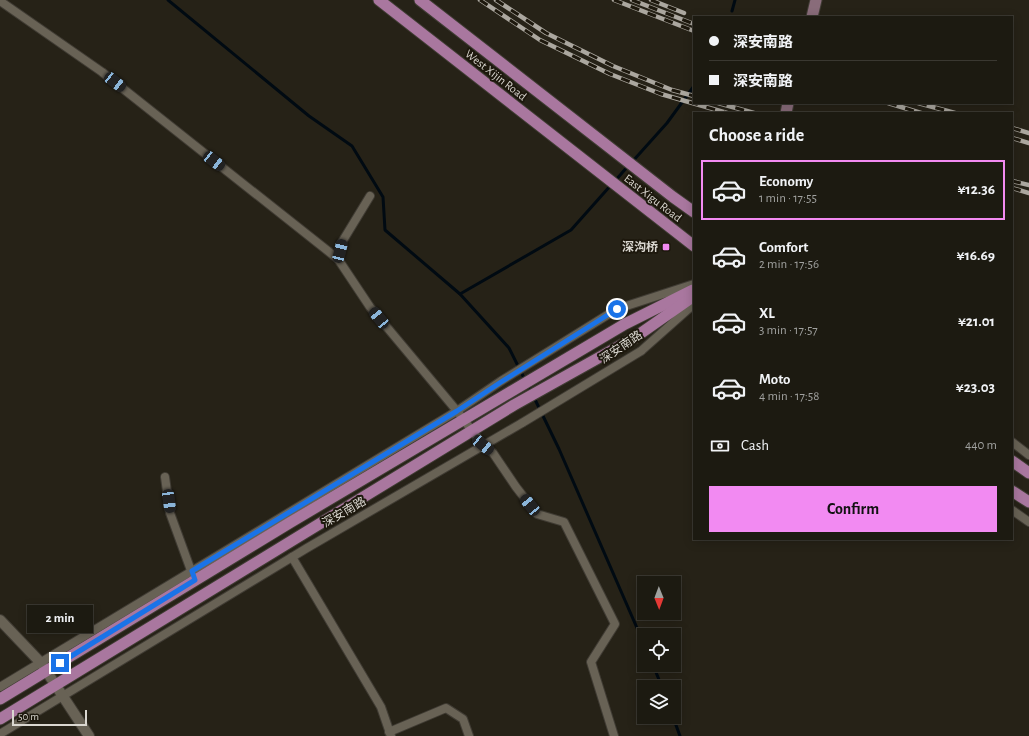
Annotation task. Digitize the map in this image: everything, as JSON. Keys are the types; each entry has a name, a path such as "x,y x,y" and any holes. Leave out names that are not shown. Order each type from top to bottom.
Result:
{"main road":[{"name":"West Xijin Road","path":"379,0 596,170"},
{"name":"West Xijin Road","path":"420,0 613,150"},
{"path":"812,16 816,0"},
{"name":"East Xigu Road","path":"613,150 693,211"},
{"name":"East Xigu Road","path":"596,170 693,245"},
{"name":"深安南路","path":"0,699 44,667 460,416 508,394 625,324 693,290"},
{"name":"深安南路","path":"0,718 514,405 634,338 693,297"},
{"path":"1013,462 1029,473"},
{"path":"1013,493 1029,502"}],"street":[{"path":"0,1 102,72 338,259 370,307 483,445 493,453 516,487 538,514 564,522 615,624 591,662 614,736"},
{"path":"338,259 342,242 370,196"},
{"name":"深安南路","path":"460,416 501,382 617,309 693,284"},
{"name":"深安南路","path":"0,734 292,557 522,423 641,351 693,305"},
{"path":"1013,443 1029,455"},
{"path":"165,478 170,513 193,576"},
{"path":"1013,511 1029,522"},
{"path":"292,557 381,707 390,734 446,708 463,719 468,736"},
{"path":"0,620 44,667 89,736"},
{"name":"深安南路","path":"0,687 44,667"}],"waterway":[{"path":"168,0 309,116 352,146 383,197 385,230 460,294 509,348 525,380"},
{"path":"732,11 735,0"},
{"path":"632,162 667,123 693,87"},
{"path":"615,181 628,166"},
{"path":"460,294 571,230 611,185"},
{"path":"528,385 559,449 637,628"},
{"path":"656,672 659,680"},
{"path":"676,724 680,736"}],"railway":[{"path":"480,0 540,40 610,74 661,94 693,103"},
{"path":"496,0 546,33 613,66 672,90 693,96"},
{"path":"614,0 693,31"},
{"path":"632,0 693,24"},
{"path":"651,0 684,13"},
{"path":"696,104 724,112"},
{"path":"722,104 750,112"},
{"path":"891,104 918,112"},
{"path":"922,104 951,112"},
{"path":"1013,128 1029,133"},
{"path":"1013,138 1029,143"},
{"path":"1013,181 1029,185"},
{"path":"1013,188 1029,193"}],"place":[{"name":"深沟桥","path":"666,247"}],"route":[{"path":"60,663 195,580 192,571 457,411 617,309"}]}
